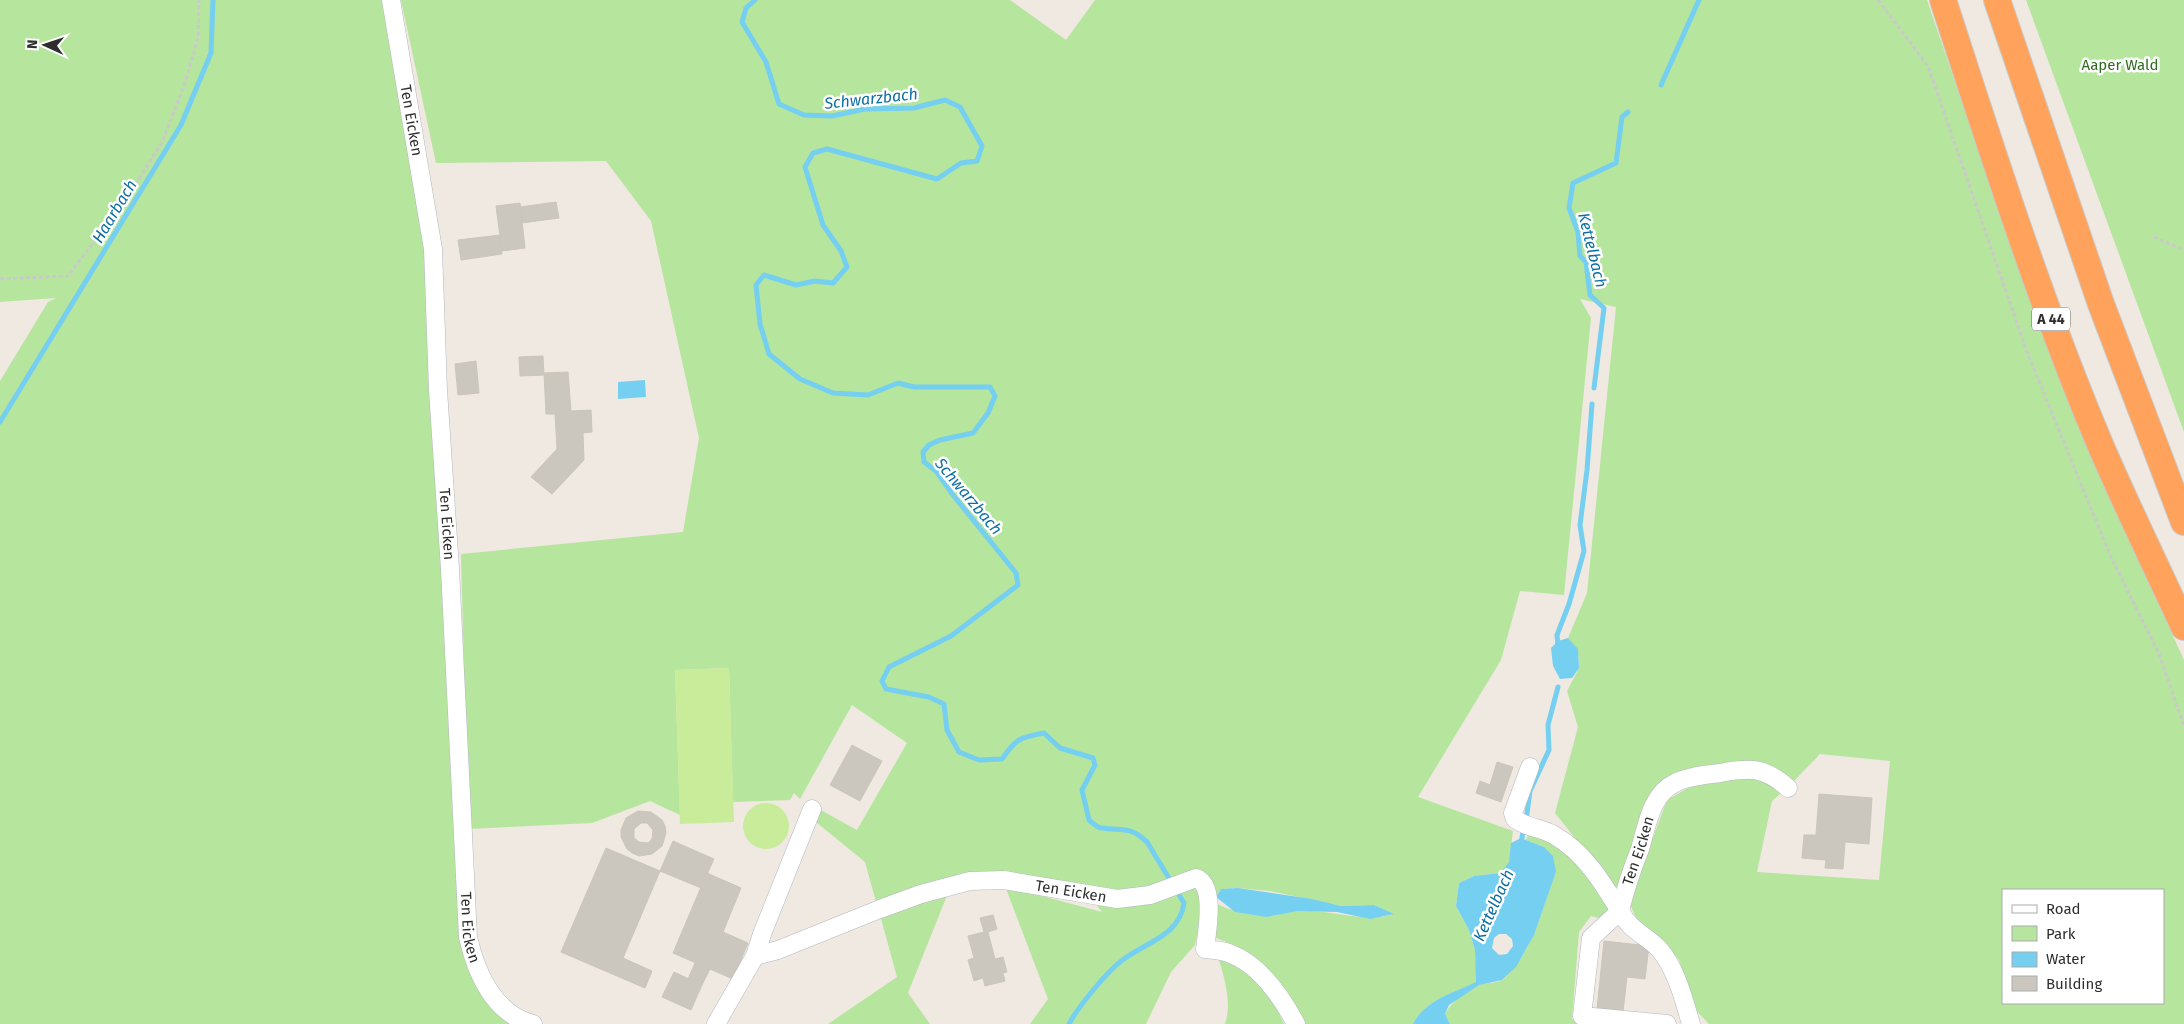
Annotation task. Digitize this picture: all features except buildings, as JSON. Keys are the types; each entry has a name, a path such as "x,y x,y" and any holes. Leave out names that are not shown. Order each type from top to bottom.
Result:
{"highway":[{"name":"A 44","path":"1943,0 1996,165 2054,328 2102,448 2184,627"},
{"path":"1997,0 2101,304 2184,522"}],"lane":[{"name":"Ten Eicken","path":"391,0 433,249 438,390 450,569 468,937 472,956 480,977 490,993 516,1017 533,1024"},
{"path":"1530,768 1514,812 1515,819 1552,834 1580,854 1634,930 1658,949 1670,965 1691,1024"},
{"name":"Ten Eicken","path":"1620,911 1655,803 1665,790 1674,783 1741,769 1754,769 1780,781 1788,788"},
{"path":"716,1024 755,956 812,809"},
{"name":"Ten Eicken","path":"755,956 778,950 921,894 970,881 1014,881 1116,898 1150,895 1196,878 1202,880 1206,886 1208,903 1205,949 1230,953 1249,965 1275,992 1296,1024"},
{"path":"1620,911 1590,938 1582,1016 1667,1024"}],"path":[{"path":"0,279 68,276 127,198 162,142 184,86 198,38 199,0"},
{"path":"1878,0 1928,66 2026,352 2110,555 2159,654 2184,726"},
{"path":"2154,237 2184,250"}],"green space":[{"path":"0,0 384,0 430,288 461,942 473,980 501,1016 510,1024 0,1024 0,381 48,302 56,298 0,302"},
{"path":"401,0 1010,0 1066,40 1095,0 1927,0 2032,307 2091,458 2184,660 2184,1024 1709,1024 1694,1008 1679,960 1665,943 1638,922 1629,902 1667,800 1695,784 1745,773 1773,782 1781,793 1772,801 1757,872 1879,880 1890,761 1820,754 1793,782 1770,769 1748,763 1682,776 1663,787 1648,807 1618,899 1586,852 1555,813 1578,727 1567,691 1579,668 1578,650 1568,638 1587,593 1616,307 1580,299 1591,318 1564,595 1520,591 1501,660 1418,797 1513,831 1509,862 1500,873 1474,876 1459,883 1456,906 1469,930 1475,950 1477,982 1432,1003 1418,1016 1413,1024 1301,1024 1279,986 1234,945 1214,937 1217,904 1252,915 1265,916 1299,911 1359,917 1382,917 1393,914 1374,905 1341,906 1270,891 1238,888 1221,889 1216,897 1214,893 1203,907 1195,945 1171,972 1146,1024 1030,1024 1048,999 1005,886 1102,912 1095,903 1103,891 1034,877 1001,875 946,879 876,902 865,862 811,818 817,808 857,830 907,743 852,705 800,799 794,793 790,800 733,802 729,668 675,670 680,815 650,801 592,823 468,829 461,554 683,532 699,438 651,221 606,161 436,163"},
{"name":"Aaper Wald","path":"2026,0 2184,0 2184,432"},
{"path":"729,668 734,822 680,824 675,670"},
{"path":"766,803 779,807 785,813 789,826 785,839 779,845 766,849 753,845 747,839 743,826 747,813 753,807"},
{"path":"1530,831 1569,850 1613,908 1606,920 1591,916 1579,932 1572,1019 1623,1024 1450,1024 1445,1014 1455,1001 1469,990 1479,985 1505,978 1515,967 1530,942 1556,872 1544,847 1526,840"},
{"path":"948,893 908,993 930,1024 828,1024 897,977 880,915"},
{"path":"1219,960 1235,963 1269,991 1284,1024 1225,1024 1228,1000"}],"water":[{"path":"645,380 646,397 618,399 618,382"},
{"path":"1568,638 1578,649 1579,668 1572,678 1560,679 1553,666 1551,648 1558,641"},
{"path":"1521,838 1544,847 1553,856 1556,872 1534,935 1516,967 1502,980 1479,985 1449,1005 1445,1014 1450,1024 1413,1024 1418,1016 1432,1003 1476,982 1475,950 1469,930 1456,906 1459,883 1474,876 1500,873 1509,862 1511,843","holes":["1499,934 1506,934 1512,939 1513,946 1507,954 1499,955 1492,948 1494,938"]},
{"path":"1238,888 1312,899 1341,906 1374,905 1394,914 1370,919 1337,912 1298,911 1266,917 1235,912 1216,897 1221,889"}],"waterway":[{"name":"Haarbach","path":"0,422 181,125 211,53 213,0"},
{"name":"Schwarzbach","path":"755,0 746,8 742,22 766,62 779,104 804,115 832,116 865,109 914,108 945,100 960,107 982,146 977,161 961,163 937,179 827,149 813,153 805,167 823,225 841,251 847,267 833,283 815,281 796,285 764,275 756,285 760,324 769,354 800,379 833,393 868,395 898,383 914,387 990,387 995,396 988,413 973,433 940,440 929,445 923,452 924,462 936,471 1016,573 1018,585 951,636 889,667 882,681 886,689 929,697 944,704 947,730 959,752 979,760 1002,759 1019,740 1044,733 1060,748 1093,758 1095,765 1082,790 1089,820 1100,828 1131,831 1147,842 1184,903 1176,923 1161,937 1117,964 1094,989 1069,1024"},
{"name":"Kettelbach","path":"1661,85 1699,0"},
{"name":"Kettelbach","path":"1594,388 1604,308 1590,295 1586,262 1580,256 1578,232 1569,208 1573,183 1616,163 1622,117 1628,112"},
{"name":"Kettelbach","path":"1558,646 1557,635 1569,604 1584,551 1580,525 1587,470 1592,404"},
{"name":"Kettelbach","path":"1526,821 1530,791 1549,750 1548,725 1558,687"},
{"name":"Kettelbach","path":"1521,845 1523,831"}]}
